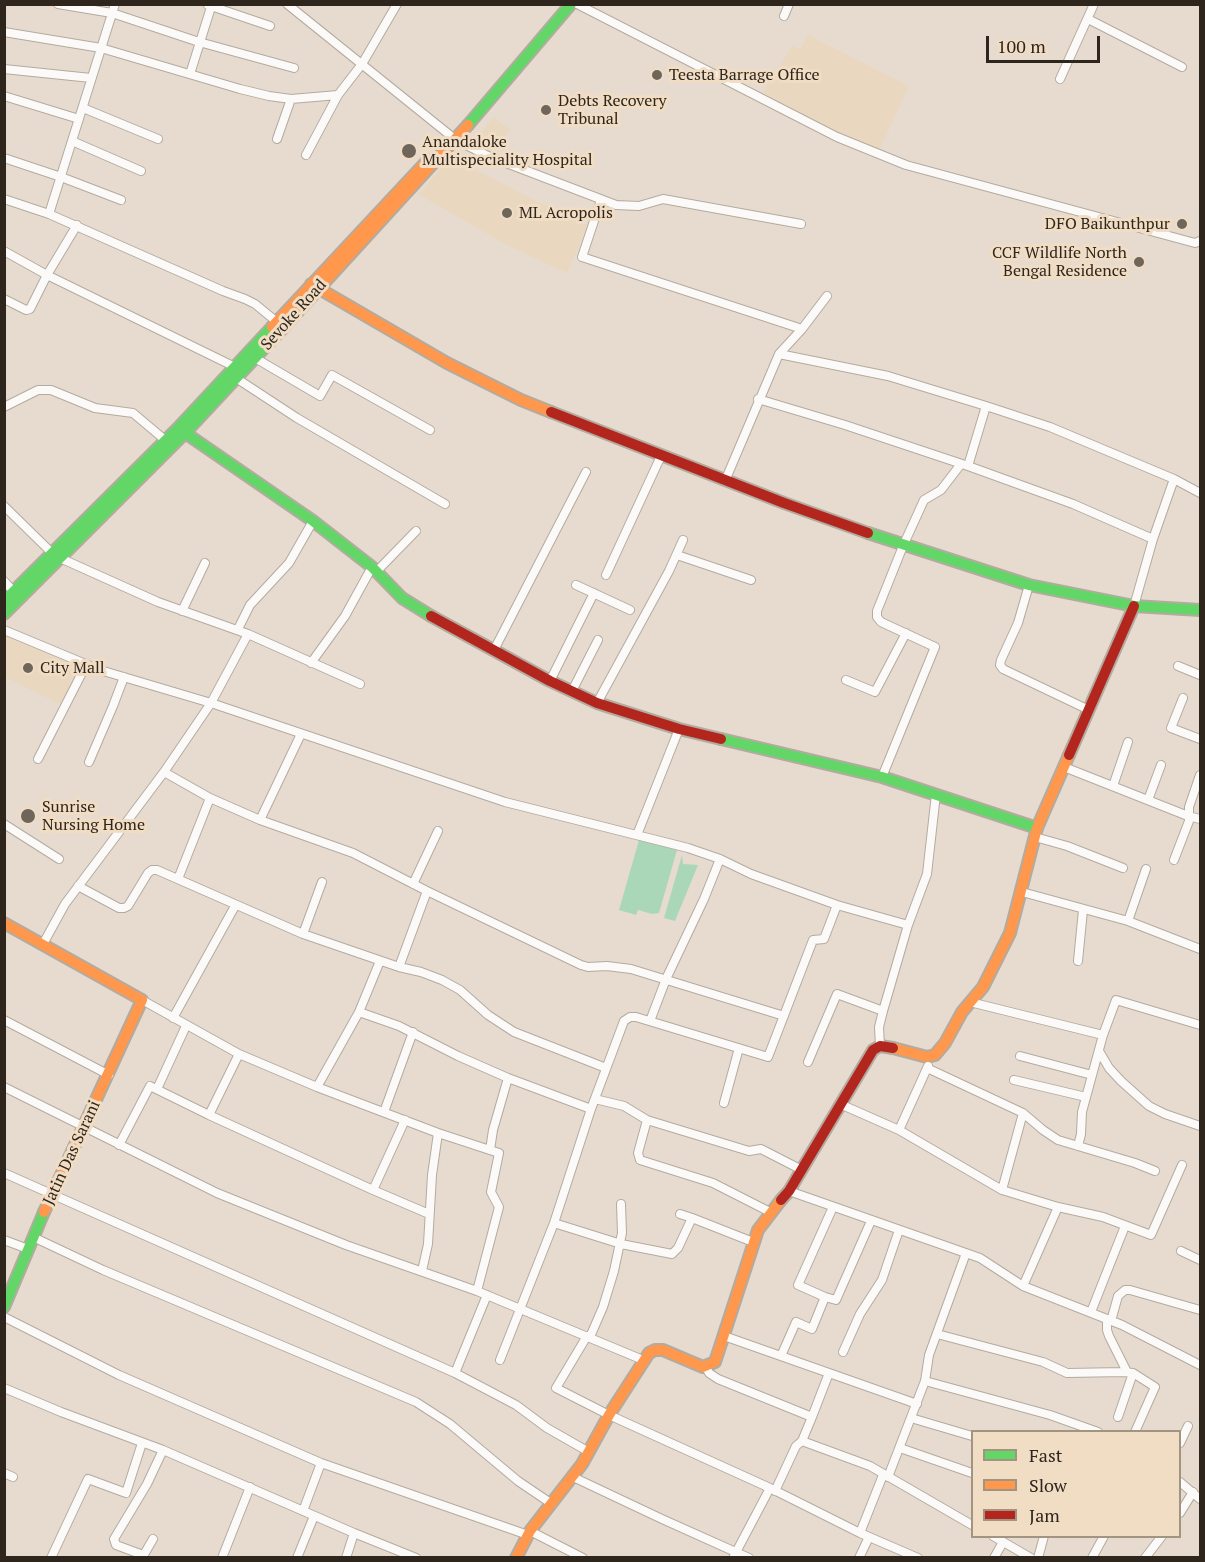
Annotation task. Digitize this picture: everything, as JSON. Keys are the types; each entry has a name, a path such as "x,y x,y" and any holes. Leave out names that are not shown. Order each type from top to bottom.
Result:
{"street":[{"path":"58,4 112,13 199,42 294,68"},
{"path":"50,214 115,4"},
{"path":"287,4 454,138 488,156 616,205 631,206 663,199 801,224"},
{"path":"306,155 338,94 362,64 397,4"},
{"name":"Sevoke Road","path":"454,138 562,4"},
{"name":"Sevoke Road","path":"236,372 255,358 315,287 454,138 571,4"},
{"path":"577,4 837,137 906,165 1195,243 1200,241"},
{"path":"784,16 789,4"},
{"path":"1060,79 1094,4"},
{"path":"190,74 210,5 270,26"},
{"path":"1088,19 1182,67"},
{"path":"4,32 101,48 240,89 291,99 338,94"},
{"path":"4,69 91,78"},
{"path":"4,96 79,119"},
{"path":"277,139 291,99"},
{"path":"83,108 158,139"},
{"path":"72,141 141,171"},
{"path":"4,158 121,200"},
{"path":"4,199 77,225 245,299 277,322"},
{"path":"601,200 582,257 802,329"},
{"path":"4,299 29,310 77,225"},
{"path":"4,251 236,372 307,424 445,504"},
{"path":"315,287 484,382 522,400 724,481 903,546 1029,585 1134,606 1200,610"},
{"name":"Sevoke Road","path":"4,601 56,556 181,431 236,372 277,322 315,287"},
{"path":"724,481 779,354 827,296"},
{"path":"779,354 888,376 1050,427 1173,479 1200,493"},
{"path":"255,358 320,396 332,375 430,430"},
{"path":"4,407 38,390 51,390 95,408 133,413 165,440"},
{"path":"758,399 965,465 1073,504 1153,539"},
{"path":"882,777 935,646 881,622 877,614 924,499 941,490 965,465 986,406"},
{"path":"181,431 313,521 374,570 402,598 418,609 550,681 597,703 679,729 882,777 936,794 1123,868"},
{"name":"Sevoke Road","path":"4,614 165,440 181,431"},
{"path":"606,575 661,456"},
{"path":"494,650 586,472"},
{"path":"899,1130 930,1057 939,1051 982,987 997,962 1010,933 1036,833 1134,606 1173,479"},
{"path":"4,506 56,556 104,579 182,611 238,629 360,684"},
{"path":"238,629 250,605 289,563 313,521"},
{"path":"311,663 374,570 416,531"},
{"path":"597,703 683,540"},
{"path":"676,555 751,580"},
{"path":"182,611 205,563"},
{"path":"4,581 14,592"},
{"path":"576,585 630,610"},
{"path":"1029,585 1018,623 1000,665 1003,669 1089,710"},
{"path":"550,681 594,593"},
{"path":"4,630 86,665 210,703 505,802 688,848 837,905 908,924"},
{"path":"846,680 875,692 906,633"},
{"path":"43,944 64,904 164,772 210,703 248,634"},
{"path":"572,691 598,640"},
{"path":"38,759 86,665"},
{"path":"1178,666 1200,675"},
{"path":"89,762 124,677"},
{"path":"1183,698 1171,728 1200,739"},
{"path":"637,836 679,729"},
{"path":"260,820 301,734"},
{"path":"1113,786 1128,742"},
{"path":"1148,800 1161,765"},
{"path":"1064,766 1200,819"},
{"path":"164,772 210,798 260,820 343,849 581,965 617,967 666,979 784,1016"},
{"path":"1174,860 1189,821 1189,807 1200,775"},
{"path":"880,1046 879,1028 882,1011 908,924 927,874 936,794"},
{"path":"178,879 210,798"},
{"path":"4,824 59,859"},
{"path":"413,884 438,831"},
{"path":"650,1021 666,979 687,938 720,859"},
{"path":"1128,921 1146,869"},
{"path":"78,886 121,909 128,906 150,871 157,870 303,934 380,961 432,976 452,986 496,1021 514,1032 606,1068"},
{"path":"303,934 322,882"},
{"path":"399,967 427,891"},
{"path":"1022,892 1128,921 1200,948"},
{"path":"500,1360 554,1223 591,1109 625,1019 633,1017 650,1021 768,1056 813,940 824,939 837,905"},
{"path":"173,1018 235,906"},
{"path":"1078,961 1083,910"},
{"path":"5,925 239,1054 317,1087 438,1133 499,1153 491,1192 499,1207 477,1291"},
{"path":"317,1087 359,1012 380,961"},
{"path":"808,1062 837,994 882,1011"},
{"name":"Jatin Das Sarani","path":"4,1307 51,1194 109,1075 142,1000"},
{"path":"1078,1146 1082,1112 1103,1035 1116,1000 1200,1025"},
{"path":"970,1002 1103,1035"},
{"path":"359,1012 413,1032 458,1056 508,1078 591,1109"},
{"path":"4,1020 109,1075"},
{"path":"157,1089 186,1026"},
{"path":"384,1112 413,1032"},
{"path":"706,1367 715,1362 758,1230 770,1212 789,1191 873,1050 880,1046 930,1057"},
{"path":"724,1103 739,1048"},
{"path":"1099,1051 1109,1068 1134,1095 1165,1114 1200,1126"},
{"path":"208,1115 239,1054"},
{"path":"1020,1056 1092,1075"},
{"path":"927,1068 1023,1113 1052,1137 1155,1171"},
{"path":"490,1150 508,1078"},
{"path":"1014,1080 1086,1097"},
{"path":"119,1146 150,1086 208,1115 429,1214"},
{"path":"4,1087 217,1193 346,1245 422,1270 521,1308 643,1360"},
{"path":"595,1099 624,1106 647,1120 749,1151 761,1149 802,1170"},
{"path":"840,1104 899,1130 1002,1190 1058,1207 1103,1217 1150,1235 1182,1165"},
{"path":"1002,1190 1023,1113"},
{"path":"373,1190 405,1120"},
{"path":"647,1120 638,1153 640,1160 713,1183 770,1212"},
{"path":"422,1270 428,1244 432,1175 438,1133"},
{"path":"4,1173 455,1373 516,1404 553,1432 589,1452"},
{"path":"789,1191 990,1263 1023,1286 1109,1320 1200,1365"},
{"path":"621,1204 623,1224 621,1244 609,1290 588,1336 556,1388 860,1533 918,1557"},
{"path":"833,1207 798,1286 825,1297 836,1300 871,1221"},
{"path":"1023,1286 1058,1207"},
{"path":"680,1214 753,1242"},
{"path":"554,1223 621,1244 672,1254 677,1250 692,1218"},
{"path":"1091,1312 1125,1226"},
{"path":"843,1352 860,1314 882,1280 899,1230"},
{"path":"33,1237 103,1270 416,1402 450,1424 518,1481 552,1504"},
{"path":"4,1240 28,1249"},
{"path":"1181,1251 1200,1258"},
{"path":"860,1533 900,1448 917,1404 925,1381 929,1355 966,1253"},
{"path":"1118,1417 1130,1373 1107,1330 1118,1296 1125,1290 1167,1299 1200,1310"},
{"path":"455,1373 487,1295"},
{"path":"781,1356 796,1322 812,1329 825,1297"},
{"path":"4,1317 119,1375 321,1463 529,1533 583,1557"},
{"path":"938,1334 1043,1362 1067,1373 1130,1373 1155,1387 1135,1430"},
{"path":"724,1336 917,1404"},
{"path":"516,1557 529,1533 573,1477 643,1360 652,1351 663,1350 706,1367 709,1373 718,1379 812,1417"},
{"path":"735,1554 796,1446 802,1441 829,1373"},
{"path":"925,1381 1050,1415 1095,1430"},
{"path":"4,1388 162,1450 354,1533 416,1557"},
{"path":"911,1418 971,1436"},
{"path":"1181,1439 1188,1425"},
{"path":"802,1441 860,1461 971,1524"},
{"path":"51,1557 88,1479 126,1493 142,1443"},
{"path":"900,1448 971,1473"},
{"path":"153,1539 147,1552 142,1556 116,1545 114,1539 147,1484 162,1450"},
{"path":"303,1511 321,1463"},
{"path":"4,1473 13,1477"},
{"path":"573,1477 735,1554 749,1557"},
{"path":"1181,1483 1200,1498"},
{"path":"222,1557 250,1487"},
{"path":"1181,1510 1193,1492"},
{"path":"297,1557 314,1516"},
{"path":"346,1557 354,1533"},
{"path":"859,1557 869,1537"},
{"path":"996,1538 1031,1557"},
{"path":"1038,1557 1043,1538"},
{"path":"1092,1557 1103,1538"},
{"path":"1145,1557 1160,1538"},
{"path":"994,1557 1003,1542"}],"shaded area":[{"path":"808,35 909,86 879,151 827,129 761,96 792,46 800,49"},
{"path":"493,117 510,130 497,146 493,145 490,152 471,144"},
{"name":"ML Acropolis","path":"452,157 588,225 567,273 505,244 418,194"},
{"path":"4,633 81,668 62,705 5,677"}],"green space":[{"path":"639,840 677,850 659,913 652,914 638,910 636,915 619,910"},
{"path":"682,855 683,864 698,865 675,921 664,918"}],"traffic: fast":[{"path":"468,125 571,4"},
{"path":"4,601 178,428 272,327"},
{"path":"4,614 185,433 282,329"},
{"path":"178,428 313,521 372,567 402,598 431,616"},
{"path":"868,533 1029,585 1134,606 1200,610"},
{"path":"721,739 882,777 1037,828"},
{"path":"4,1307 44,1212"}],"traffic: slow":[{"path":"282,329 468,125"},
{"path":"272,327 428,160"},
{"path":"311,284 447,363 521,400 551,412"},
{"path":"893,1048 927,1057 935,1055 945,1043 962,1012 983,987 1010,933 1037,828 1069,755"},
{"path":"4,923 142,1000 44,1212"},
{"path":"516,1558 530,1531 582,1464 609,1415 649,1353 663,1350 703,1367 715,1362 758,1230 781,1200"}],"traffic: jam":[{"path":"551,412 784,503 868,533"},
{"path":"1069,755 1134,606"},
{"path":"431,616 550,681 597,703 679,729 721,739"},
{"path":"781,1200 789,1191 873,1050 880,1046 893,1048"}],"place":[{"name":"Teesta Barrage Office","path":"657,75"},
{"name":"Debts Recovery Tribunal","path":"546,110"},
{"name":"Anandaloke Multispeciality Hospital","path":"409,151"},
{"name":"ML Acropolis","path":"507,213"},
{"name":"DFO Baikunthpur","path":"1182,224"},
{"name":"CCF Wildlife North Bengal Residence","path":"1139,262"},
{"name":"City Mall","path":"28,668"},
{"name":"Sunrise Nursing Home","path":"28,816"}]}
